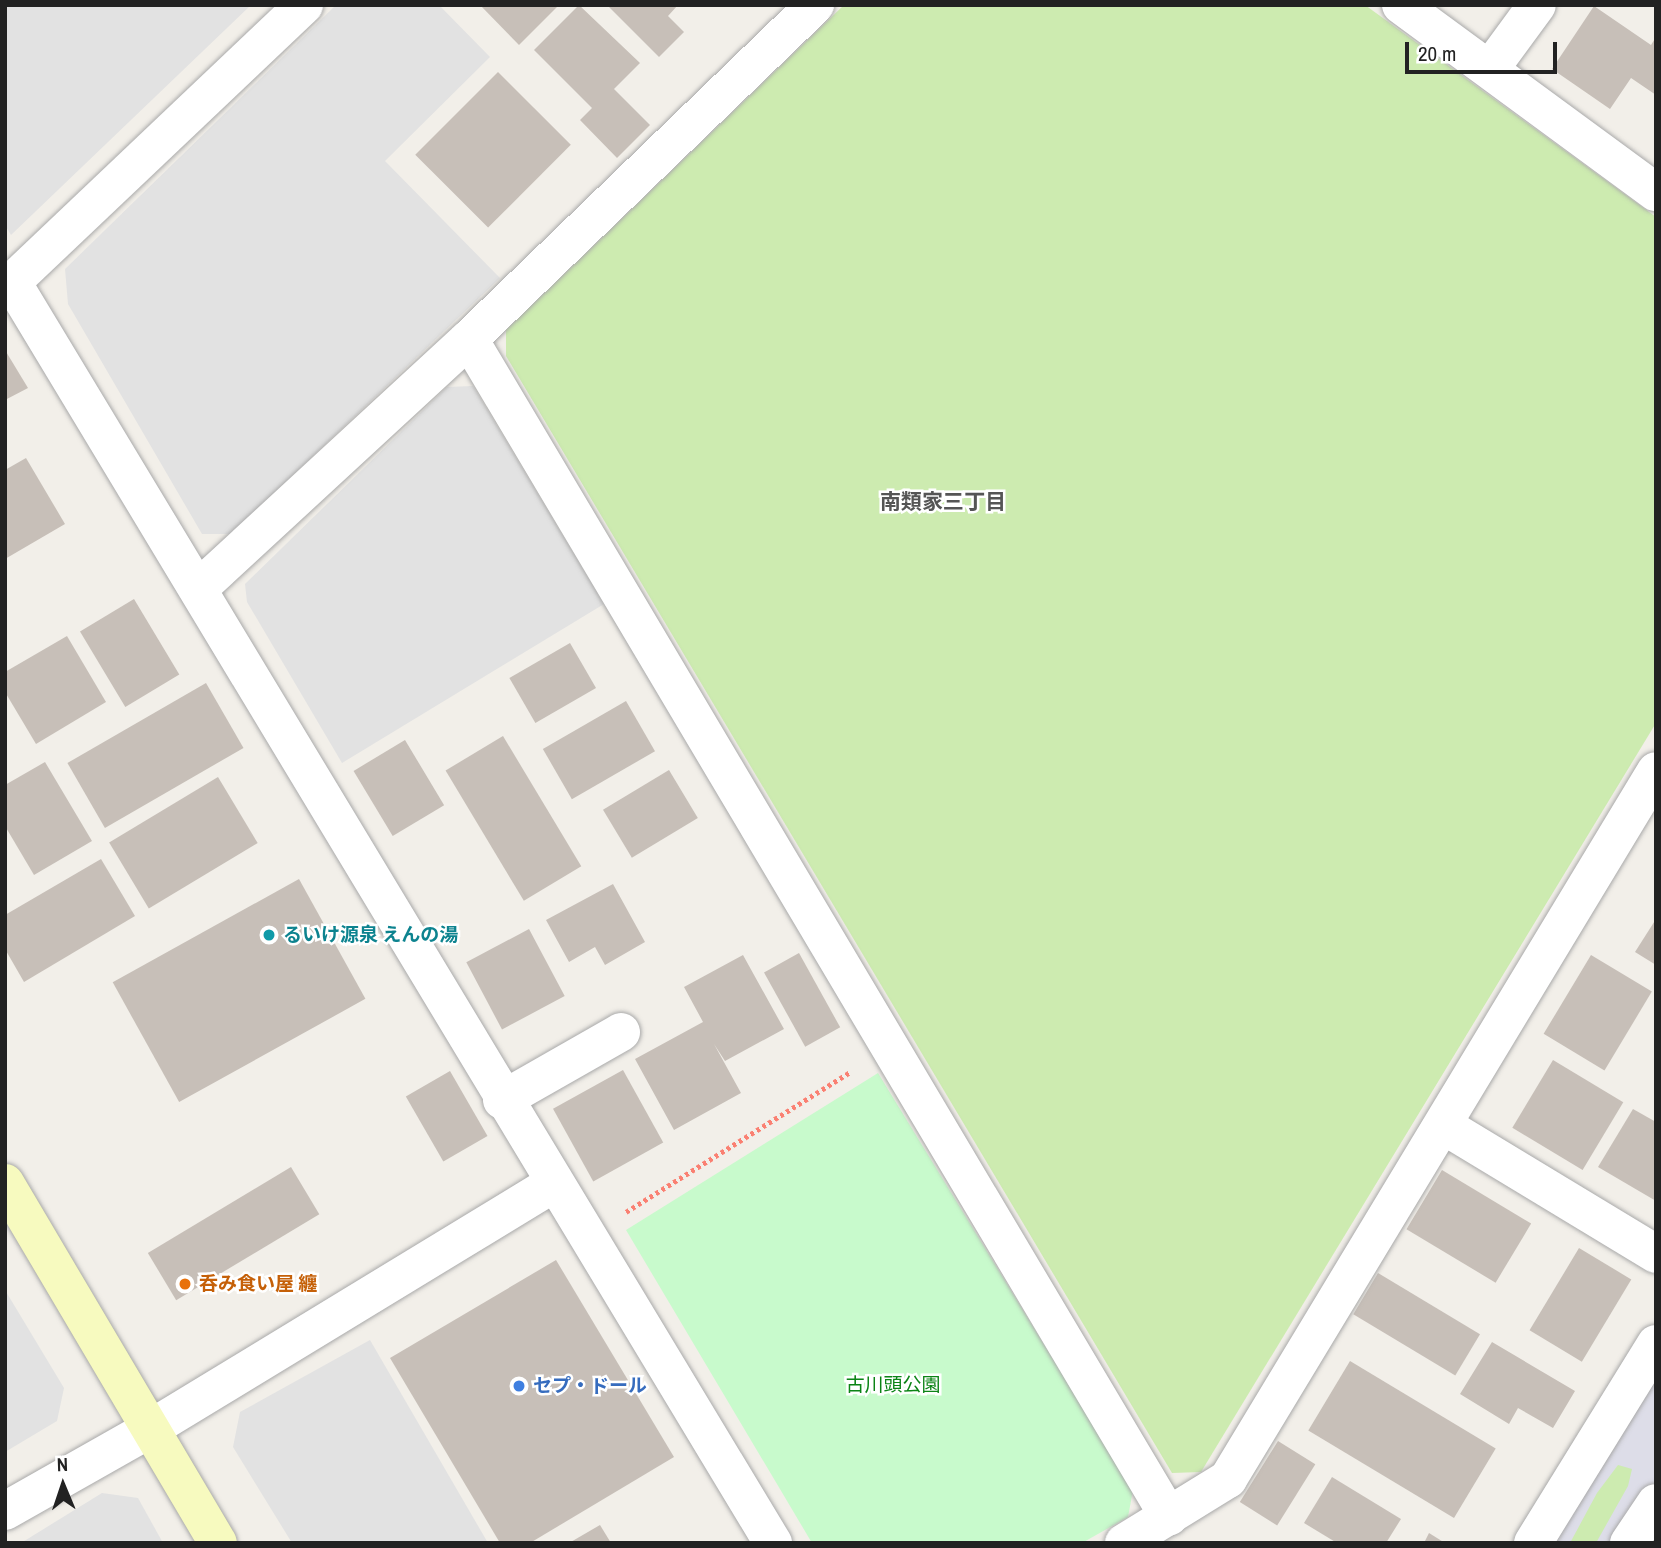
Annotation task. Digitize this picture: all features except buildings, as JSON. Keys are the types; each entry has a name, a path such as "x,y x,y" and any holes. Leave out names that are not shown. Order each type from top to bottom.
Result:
{"street":[{"path":"304,5 12,282 552,1185 773,1543"},
{"path":"198,589 469,339 816,5"},
{"path":"1401,5 1656,192"},
{"path":"1490,69 1537,5"},
{"path":"469,339 1170,1517"},
{"path":"1124,1543 1228,1479 1656,771"},
{"path":"502,1100 621,1032"},
{"path":"1443,1125 1656,1254"},
{"path":"5,1183 218,1543"},
{"path":"5,1511 150,1429 552,1185"},
{"path":"1534,1543 1656,1344"},
{"path":"1554,1543 1656,1377"},
{"path":"1629,1543 1656,1503"}],"path":[{"path":"586,1237 890,1047"}],"green space":[{"path":"844,5 1365,5 1656,217 1656,723 1201,1472 1172,1473 506,356 506,330"},
{"name":"古川頭公園","path":"878,1073 1133,1490 1128,1517 1082,1543 812,1543 626,1230"},
{"path":"1656,1377 1656,1543 1554,1543"}],"shaded area":[{"path":"5,5 251,5 11,235 5,225"},
{"path":"336,5 439,5 490,57 385,161 500,278 231,534 202,534 68,304 65,269"},
{"path":"473,386 604,604 342,763 247,602 245,584 447,387"},
{"path":"5,1290 64,1388 57,1421 5,1452"},
{"path":"370,1340 488,1543 292,1543 233,1447 240,1412"},
{"path":"1656,1377 1656,1503 1629,1543 1596,1543 1628,1486 1632,1469 1618,1465 1597,1493 1570,1543 1554,1543"},
{"path":"102,1493 138,1498 163,1543 21,1543"}],"place":[{"name":"るいけ源泉 えんの湯","path":"269,935"},
{"name":"呑み食い屋 纏","path":"185,1284"},
{"name":"セプ・ドール","path":"519,1386"}],"district":[{"name":"南類家三丁目","path":"943,502"}]}
